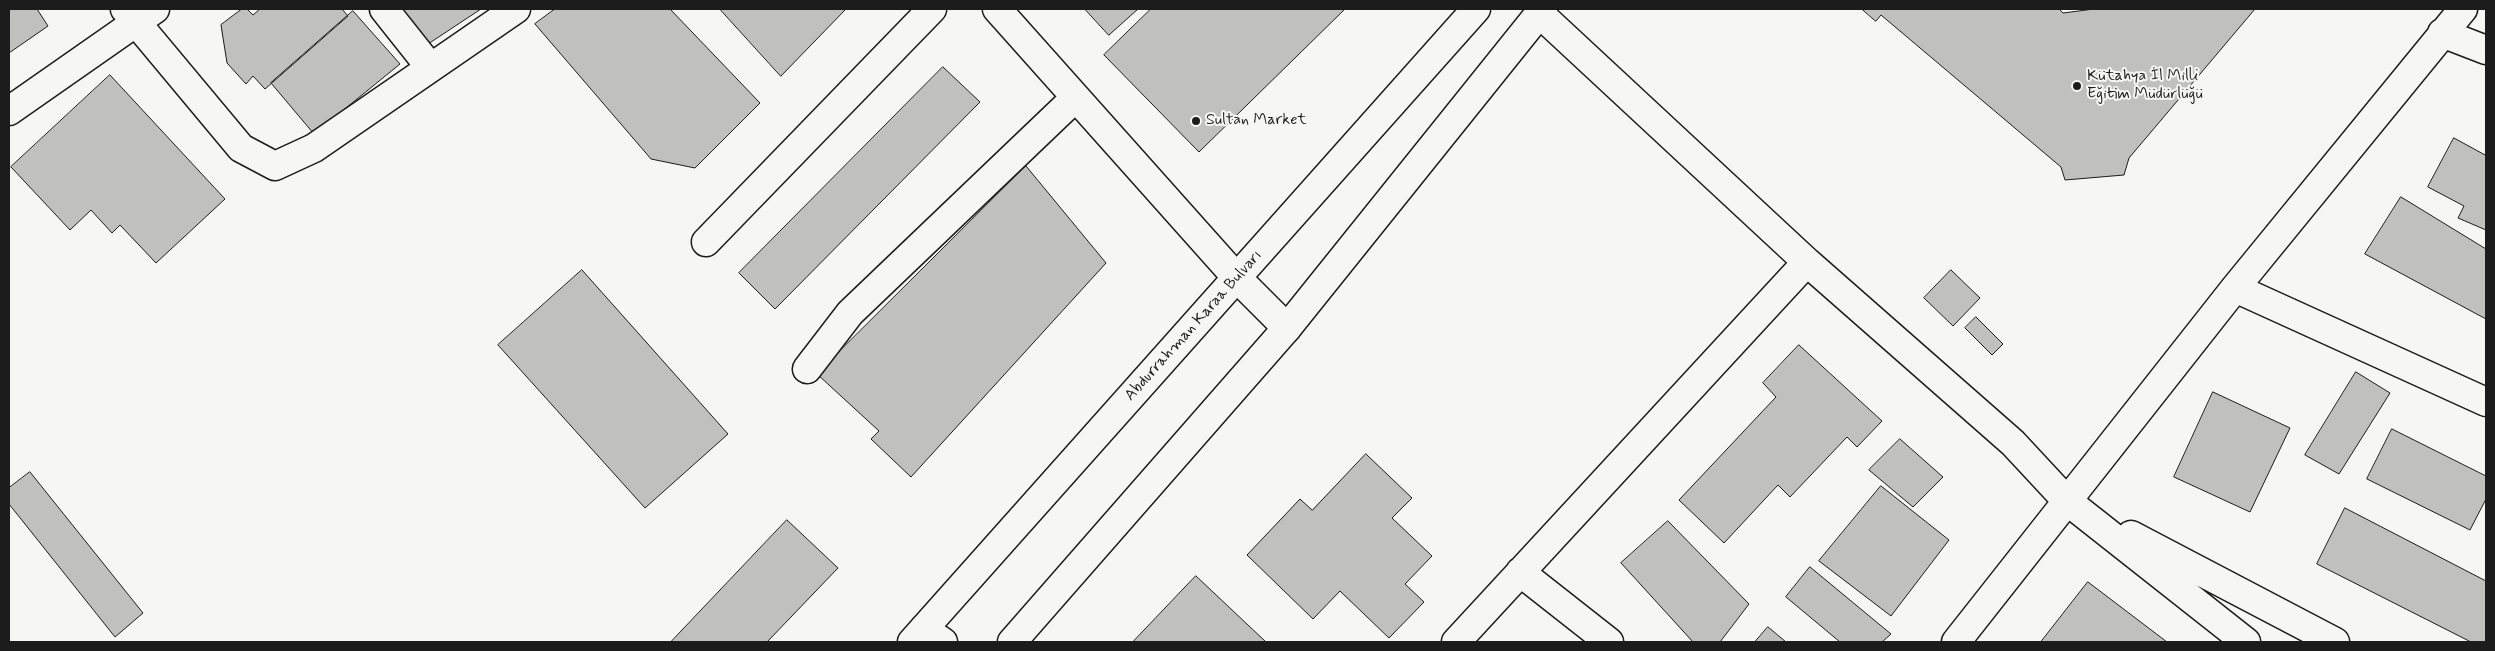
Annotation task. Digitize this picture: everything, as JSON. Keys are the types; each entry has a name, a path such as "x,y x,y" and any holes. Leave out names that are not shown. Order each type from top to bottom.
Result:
{"street":[{"path":"384,9 430,67"},
{"path":"9,111 138,13 242,148 275,166 314,148 516,9"},
{"path":"706,242 932,9"},
{"path":"997,9 1237,278 1287,328"},
{"name":"Abdurrahman Karaa Bulvarı","path":"926,638 1237,278 1476,9"},
{"path":"1956,642 2066,500 2235,288 2442,32 2463,9"},
{"path":"1012,642 1287,328 1541,11 1807,262 2013,443 2066,500 2246,642"},
{"path":"2442,32 2486,50"},
{"path":"807,369 850,313 1075,98"},
{"path":"1456,642 1807,262"},
{"path":"2235,288 2486,402"},
{"path":"2066,500 2335,642"},
{"path":"1520,572 1609,642"}],"building":[{"path":"9,9 37,9 48,26 9,53"},
{"path":"242,9 247,9 253,15 260,9 342,9 348,16 265,89 253,76 246,84 227,63 221,25"},
{"path":"399,9 481,9 425,46"},
{"path":"555,9 670,9 760,103 695,168 651,159 535,24"},
{"path":"720,9 846,9 781,76"},
{"path":"1085,9 1138,9 1109,35"},
{"path":"1151,9 1345,9 1199,152 1104,55"},
{"name":"Kütahya İl Milli Eğitim Müdürlüğü","path":"1862,9 2059,9 2063,13 2094,9 2255,9 2129,158 2124,175 2065,180 2061,167 1881,15 1876,21"},
{"path":"353,11 400,64 314,134 271,83"},
{"path":"943,67 980,102 775,309 739,273"},
{"path":"110,75 225,199 156,263 120,225 112,233 91,210 70,230 11,167"},
{"path":"2454,138 2485,155 2486,153 2486,230 2458,218 2464,206 2428,187"},
{"path":"1026,166 1106,263 911,477 871,439 879,431 817,374"},
{"path":"2401,197 2486,249 2486,319 2365,254"},
{"path":"582,270 728,434 645,508 498,345"},
{"path":"1951,270 1980,298 1953,326 1924,298"},
{"path":"1976,317 2003,344 1992,355 1965,328"},
{"path":"1799,345 1882,421 1857,447 1847,437 1790,497 1778,485 1724,543 1679,500 1776,397 1763,383"},
{"path":"2356,372 2390,393 2339,474 2305,455"},
{"path":"2213,392 2290,428 2250,512 2174,477"},
{"path":"2392,429 2486,476 2486,499 2470,530 2367,479"},
{"path":"1900,439 1943,477 1913,507 1869,470"},
{"path":"1366,454 1412,498 1392,518 1432,556 1405,584 1424,602 1389,638 1340,591 1313,619 1247,555 1300,499 1312,510"},
{"path":"30,472 143,613 115,637 9,504 9,488"},
{"path":"1881,486 1949,540 1891,616 1819,561"},
{"path":"2345,508 2486,581 2486,642 2471,642 2317,564"},
{"path":"787,520 838,568 767,642 671,642"},
{"path":"1668,521 1749,604 1720,642 1693,642 1621,563"},
{"path":"1810,567 1891,634 1882,642 1840,642 1786,597"},
{"path":"1196,576 1266,642 1133,642"},
{"path":"2088,582 2167,642 2041,642"},
{"path":"1768,627 1786,642 1755,642"}],"place":[{"name":"Kütahya İl Milli Eğitim Müdürlüğü","path":"2077,86"},
{"name":"Sultan Market","path":"1196,121"}]}
